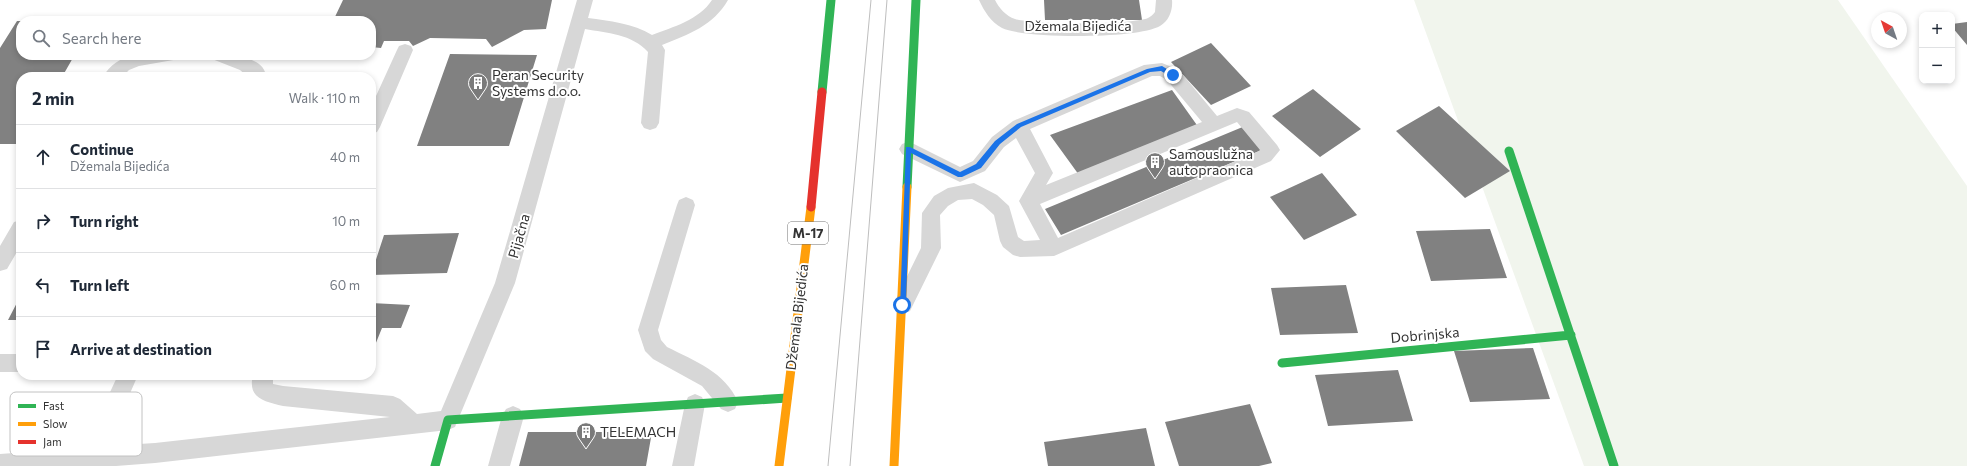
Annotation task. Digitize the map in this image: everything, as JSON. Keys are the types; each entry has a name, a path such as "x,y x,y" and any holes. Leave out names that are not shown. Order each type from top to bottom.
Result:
{"main road":[{"name":"Džemala Bijedića","path":"779,466 814,183 832,0"},
{"path":"894,466 916,0"},
{"path":"1509,151 1614,466"},
{"name":"Dobrinjska","path":"1282,363 1571,335"},
{"path":"448,420 787,398"},
{"name":"Pijačna","path":"435,466 448,420"}],"lane":[{"name":"Pijačna","path":"448,420 505,282 585,0"},
{"path":"652,42 701,20 718,5 720,0"},
{"name":"Džemala Bijedića","path":"987,0 993,12 1009,24 1034,28 1126,28 1152,24 1161,17 1165,9 1164,0"},
{"path":"579,22 637,34 652,42 657,50 650,123"},
{"path":"376,117 405,50"},
{"path":"115,72 138,60"},
{"path":"232,60 246,65 255,72"},
{"path":"908,148 960,175 979,166 998,142 1019,126 1150,70 1162,69 1173,75 1214,124"},
{"path":"902,305 931,248 932,212 941,201 955,193 974,191 990,200 1002,211 1010,241 1020,248 1054,248 1265,156 1271,150 1243,117 1237,115 1028,201"},
{"path":"1019,126 1044,173 1028,201"},
{"path":"1028,201 1054,248"},
{"path":"686,206 648,330 652,345 660,353 709,378 728,402"},
{"path":"0,263 16,236"},
{"path":"0,363 16,363"},
{"path":"120,392 126,380"},
{"path":"262,380 261,384 266,392 283,396 393,406 414,424"},
{"path":"683,466 695,404"},
{"path":"499,466 513,416"},
{"path":"142,453 448,420"},
{"path":"0,464 118,456"}],"shaded area":[{"path":"1414,0 1838,0 1967,186 1967,466 1584,466"}],"building":[{"path":"343,0 552,0 546,29 524,30 492,47 486,39 430,38 413,46 409,41 384,41 381,48 376,48 376,16 335,16"},
{"path":"1044,0 1139,0 1142,20 1045,20"},
{"path":"1967,22 1967,45 1955,31 1955,24"},
{"path":"16,23 16,60 72,60 65,72 16,72 16,144 0,144 0,48"},
{"path":"1211,43 1251,86 1211,105 1171,62"},
{"name":"Peran Security Systems d.o.o.","path":"450,54 537,55 509,146 417,146"},
{"path":"1313,89 1361,129 1320,157 1272,116"},
{"name":"Samouslužna autopraonica","path":"1172,90 1199,128 1079,175 1050,135"},
{"path":"1439,106 1510,171 1465,198 1396,131"},
{"name":"Samouslužna autopraonica","path":"1245,126 1264,149 1061,235 1045,209"},
{"path":"1322,173 1357,215 1304,240 1270,197"},
{"path":"1490,229 1507,278 1431,281 1416,231"},
{"path":"459,233 447,273 376,275 376,260 384,235"},
{"path":"1346,285 1358,333 1280,335 1271,288"},
{"path":"376,303 410,305 401,328 382,328 376,343"},
{"path":"16,305 16,320 8,320"},
{"path":"1533,348 1550,399 1470,402 1454,351"},
{"path":"1398,370 1413,421 1328,426 1315,375"},
{"path":"1250,404 1272,463 1259,466 1179,466 1165,422"},
{"path":"1146,428 1155,466 1048,466 1044,442"},
{"name":"TELEMACH","path":"528,432 652,432 646,466 519,466"}],"tram line":[{"path":"828,466 871,0"},
{"path":"850,466 887,0"}],"traffic: fast":[{"path":"822,92 831,0"},
{"path":"907,187 916,0"},
{"path":"1509,151 1614,466"},
{"path":"1282,363 1571,335"},
{"path":"435,466 448,420 787,398"}],"traffic: slow":[{"path":"894,466 907,187"},
{"path":"779,466 811,207"}],"traffic: jam":[{"path":"811,207 822,92"}],"place":[{"name":"Peran Security Systems d.o.o.","path":"478,100"},
{"name":"Samouslužna autopraonica","path":"1155,179"},
{"name":"TELEMACH","path":"586,449"}],"route":[{"path":"902,305 908,148 960,175 979,166 998,142 1019,126 1150,70 1162,69 1173,75"}]}
